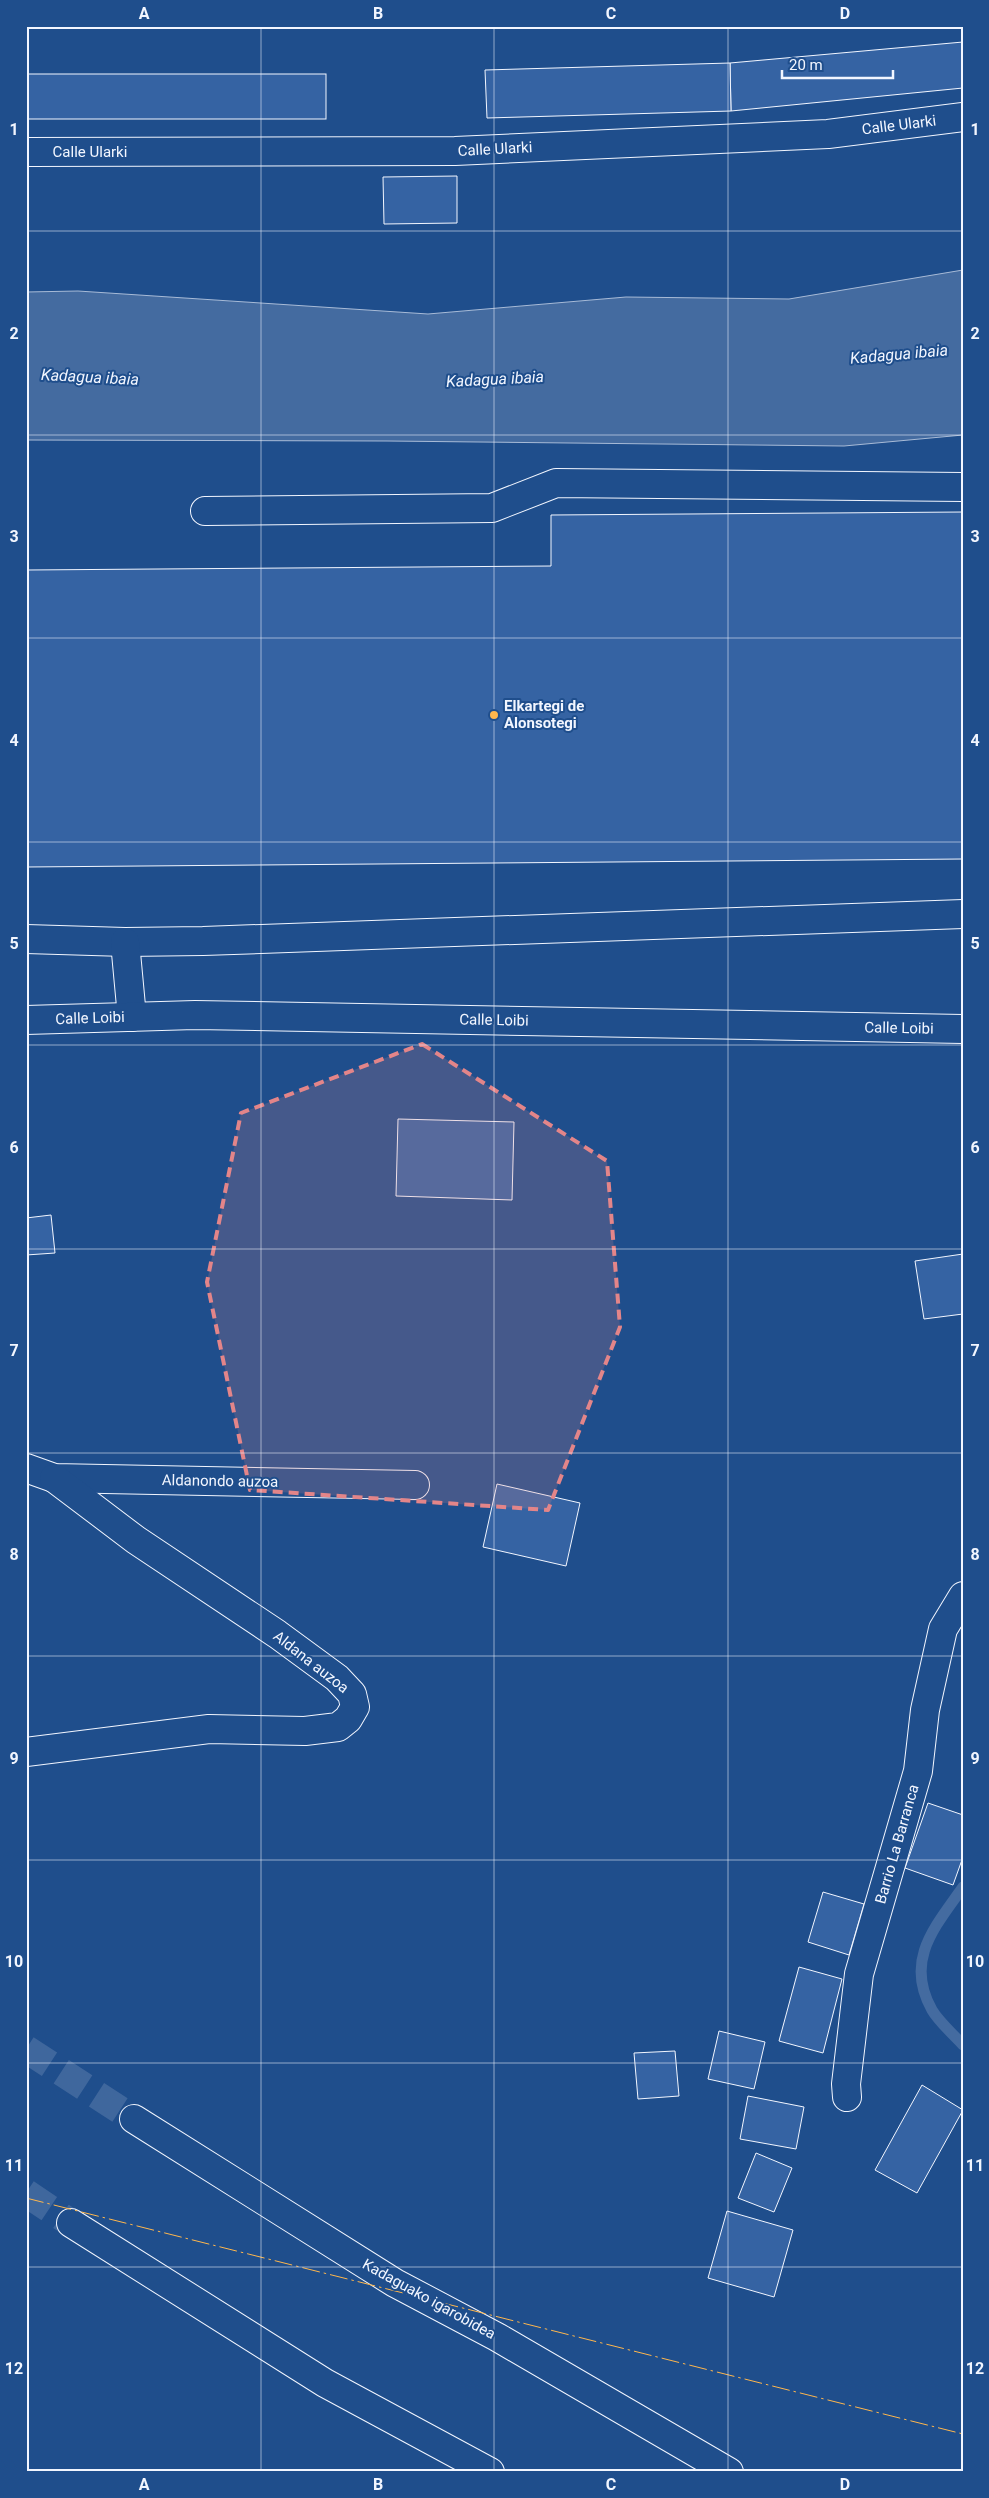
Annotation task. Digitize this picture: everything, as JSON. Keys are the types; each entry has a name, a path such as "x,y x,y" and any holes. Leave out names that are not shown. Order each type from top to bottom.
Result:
{"main road":[{"name":"Calle Ularki","path":"26,152 455,151 828,134 963,117"},
{"path":"205,511 492,508 556,483 963,487"},
{"path":"26,939 125,942 963,914"},
{"path":"125,942 132,1017"},
{"name":"Calle Loibi","path":"26,1020 204,1015 963,1029"},
{"name":"Aldanondo auzoa","path":"26,1468 54,1478 415,1485"},
{"name":"Aldana auzoa","path":"26,1752 209,1729 305,1731 338,1727 348,1719 355,1707 352,1694 337,1678 277,1634 136,1540 54,1478"},
{"name":"Barrio La Barranca","path":"847,2097 846,2084 859,1974 918,1772 925,1710 943,1629 963,1596"},
{"name":"Kadaguako igarobidea","path":"134,2119 395,2283 497,2337 729,2472"},
{"path":"71,2222 325,2383 490,2472"}],"highlighted area":[{"path":"422,1044 607,1161 620,1327 548,1510 250,1490 207,1282 241,1113"}],"water":[{"name":"Kadagua ibaia","path":"963,270 963,435 844,446 387,441 26,440 26,292 78,291 428,314 626,297 789,299"}],"building":[{"path":"963,42 963,88 731,111 730,63"},
{"path":"730,63 731,111 487,118 485,70"},
{"path":"26,74 326,74 326,119 26,119"},
{"path":"457,176 457,223 384,224 383,177"},
{"name":"Elkartegi de Alonsotegi","path":"963,512 963,859 26,867 26,570 551,566 551,515"},
{"path":"398,1119 514,1122 512,1200 396,1196"},
{"path":"51,1215 55,1253 26,1255 26,1218"},
{"path":"963,1254 963,1314 924,1319 915,1261"},
{"path":"497,1484 580,1503 566,1566 483,1547"},
{"path":"928,1803 963,1815 963,1857 953,1885 905,1868"},
{"path":"823,1892 864,1904 849,1955 808,1942"},
{"path":"799,1967 842,1979 823,2053 779,2041"},
{"path":"719,2031 765,2042 754,2089 708,2079"},
{"path":"675,2051 679,2096 638,2099 634,2053"},
{"path":"922,2085 963,2110 917,2193 875,2170"},
{"path":"748,2096 804,2107 796,2149 740,2139"},
{"path":"756,2153 792,2168 774,2212 738,2198"},
{"path":"727,2211 793,2230 774,2297 708,2278"}],"waterway":[{"path":"963,1887 942,1916 926,1945 921,1975 924,1992 932,2010 963,2045"}],"tunnel":[{"path":"26,2049 134,2119"},
{"path":"26,2193 71,2223"}],"power":[{"path":"26,2198 963,2434"}],"place":[{"name":"Elkartegi de Alonsotegi","path":"494,715"}]}
